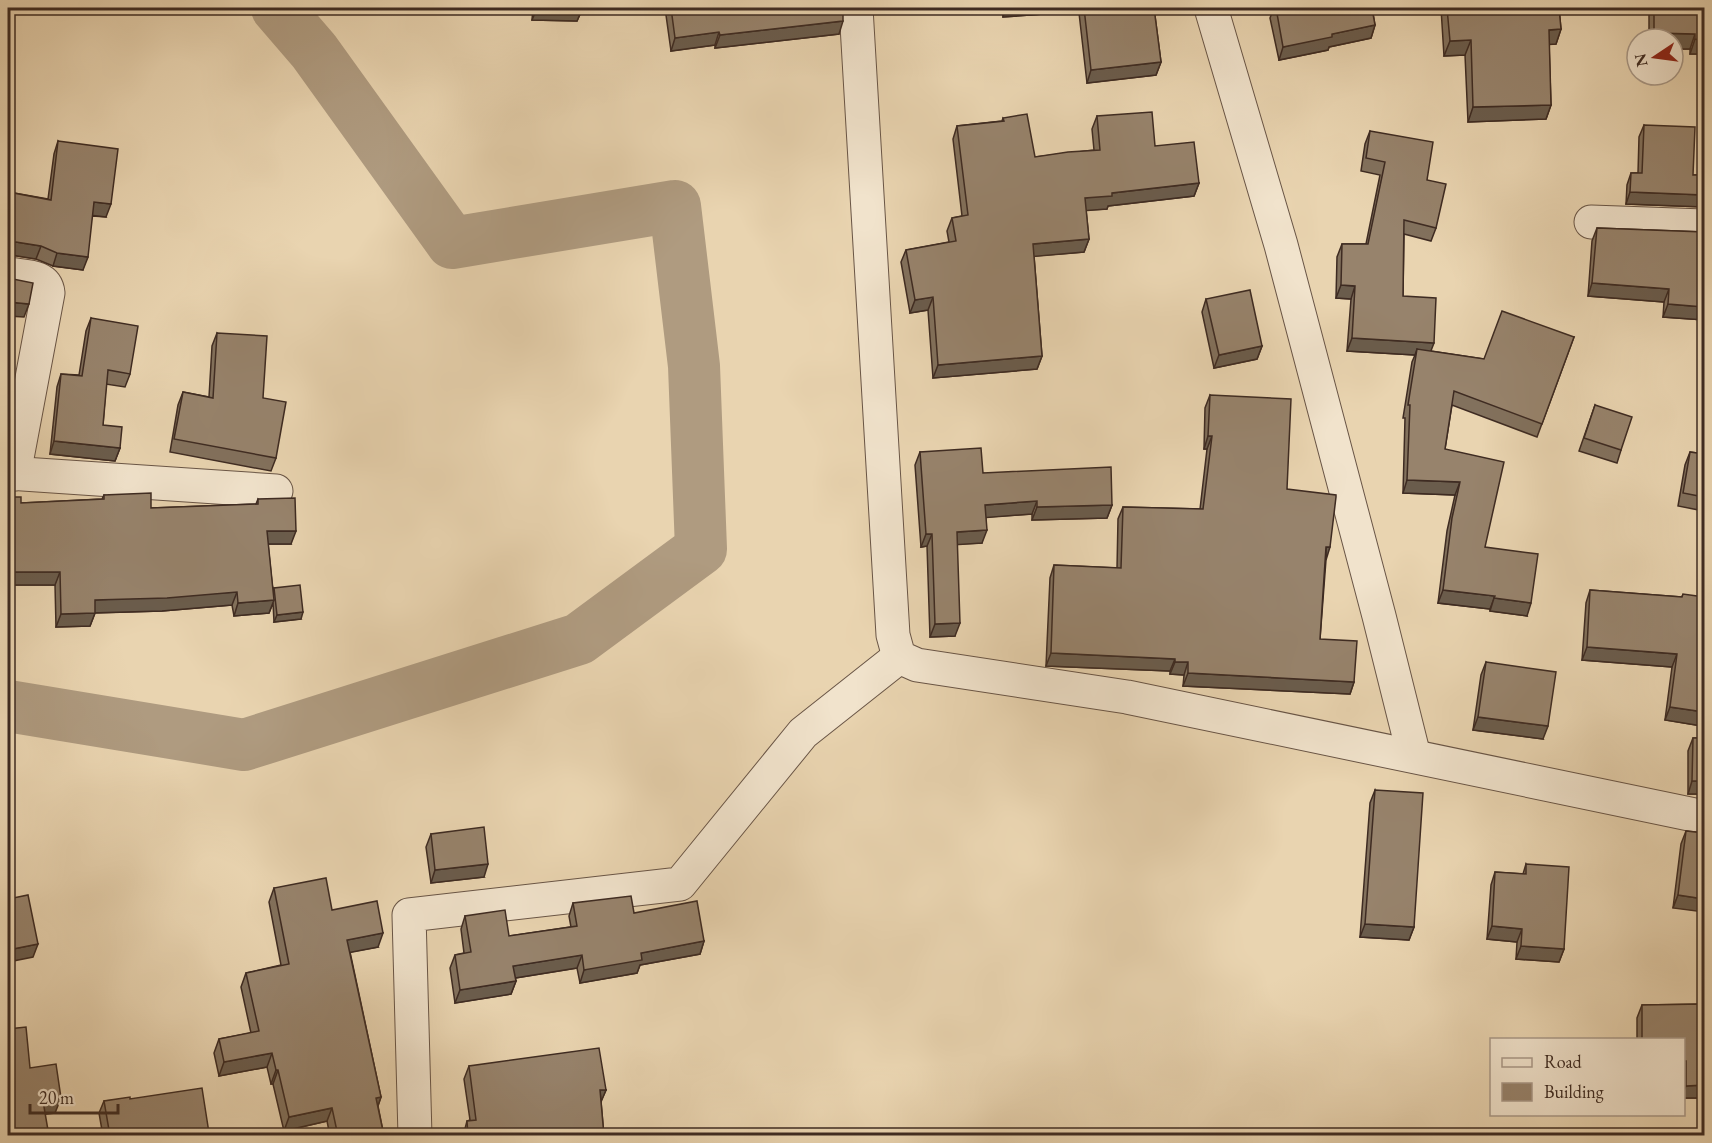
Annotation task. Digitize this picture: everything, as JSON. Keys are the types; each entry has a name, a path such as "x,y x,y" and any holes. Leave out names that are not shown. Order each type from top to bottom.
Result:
{"street":[{"path":"856,8 893,635 899,657"},
{"path":"1211,8 1281,245 1414,756"},
{"path":"1591,222 1704,226"},
{"path":"8,274 41,279 47,286 48,293 11,473 276,491"},
{"path":"899,657 917,665 1128,697 1704,817"},
{"path":"415,1136 409,915 680,884 803,733 899,657"}],"building":[{"path":"671,8 843,8 843,21 675,38"},
{"path":"1084,8 1154,8 1161,62 1091,70"},
{"path":"1276,8 1372,8 1375,25 1283,47"},
{"path":"1447,8 1559,8 1561,29 1549,30 1551,105 1473,107 1471,40 1450,41"},
{"path":"1654,8 1704,8 1704,40 1695,39 1695,34 1685,34 1685,27 1654,27"},
{"path":"1152,112 1155,146 1194,142 1199,183 1085,198 1089,239 1033,244 1042,356 938,365 933,297 915,300 906,250 956,241 952,218 968,215 957,126 1004,121 1003,118 1027,114 1035,157 1100,150 1097,116"},
{"path":"1644,125 1695,127 1693,175 1704,175 1704,195 1630,192 1631,173 1642,173"},
{"path":"1370,131 1433,142 1427,180 1446,184 1436,228 1404,220 1403,296 1436,298 1434,343 1352,338 1355,286 1341,285 1342,244 1368,244 1385,162 1366,158"},
{"path":"58,141 118,149 111,204 94,202 88,257 57,253 41,246 16,242 8,244 8,192 51,200"},
{"path":"1597,228 1704,232 1704,307 1668,304 1669,289 1592,283"},
{"path":"8,278 33,283 29,304 8,302"},
{"path":"1250,290 1262,346 1219,355 1206,299"},
{"path":"1502,311 1574,337 1542,424 1454,391 1445,449 1504,462 1485,547 1538,554 1531,603 1443,590 1452,518 1460,482 1407,480 1410,405 1408,405 1417,349 1484,359"},
{"path":"91,318 138,326 130,374 108,370 103,425 122,427 120,448 54,441 61,374 82,376"},
{"path":"217,333 267,336 263,398 286,402 276,458 174,439 183,392 213,398"},
{"path":"1210,395 1291,399 1287,489 1336,495 1330,547 1326,547 1320,639 1357,641 1354,682 1188,673 1188,662 1175,662 1175,659 1051,653 1054,565 1121,568 1123,507 1203,509 1212,436 1208,436"},
{"path":"1595,405 1632,417 1621,450 1584,438"},
{"path":"981,448 983,473 1111,467 1112,505 1037,507 1037,501 985,505 987,530 957,532 960,623 935,624 932,534 926,534 920,452"},
{"path":"1690,452 1704,454 1704,497 1683,493"},
{"path":"151,493 151,508 258,504 258,499 295,498 296,531 267,531 274,600 238,603 237,592 167,598 95,600 95,613 61,614 60,572 8,572 8,497 21,497 21,503 104,499 104,495"},
{"path":"300,585 303,612 277,615 274,588"},
{"path":"1590,590 1704,597 1704,712 1670,707 1677,654 1587,647"},
{"path":"1486,662 1556,672 1548,726 1478,717"},
{"path":"1693,738 1704,738 1704,781 1692,781"},
{"path":"1375,790 1423,793 1414,927 1365,924"},
{"path":"484,827 488,864 435,870 431,834"},
{"path":"1686,831 1704,833 1704,899 1678,895"},
{"path":"1526,864 1569,867 1564,949 1521,946 1522,929 1492,926 1495,872 1526,874"},
{"path":"326,878 332,910 377,901 383,933 347,940 381,1097 376,1098 384,1136 338,1136 332,1108 289,1117 272,1053 224,1062 219,1039 259,1031 246,973 289,964 274,888"},
{"path":"28,895 38,944 8,950 8,899"},
{"path":"631,896 634,913 697,901 704,941 641,953 642,960 584,970 582,955 513,966 516,981 460,990 455,955 471,952 465,916 505,910 509,936 577,926 573,903"},
{"path":"1704,1004 1704,1085 1686,1086 1685,1038 1642,1038 1642,1005"},
{"path":"26,1027 30,1068 56,1064 61,1098 43,1101 49,1136 8,1136 8,1029"},
{"path":"599,1048 606,1090 600,1090 604,1136 468,1136 467,1121 476,1120 469,1066"},
{"path":"202,1088 209,1133 207,1136 110,1136 104,1101"}],"waterway":[{"path":"8,706 244,745 579,639 701,549 694,366 675,206 452,243 314,51 277,8"}]}
